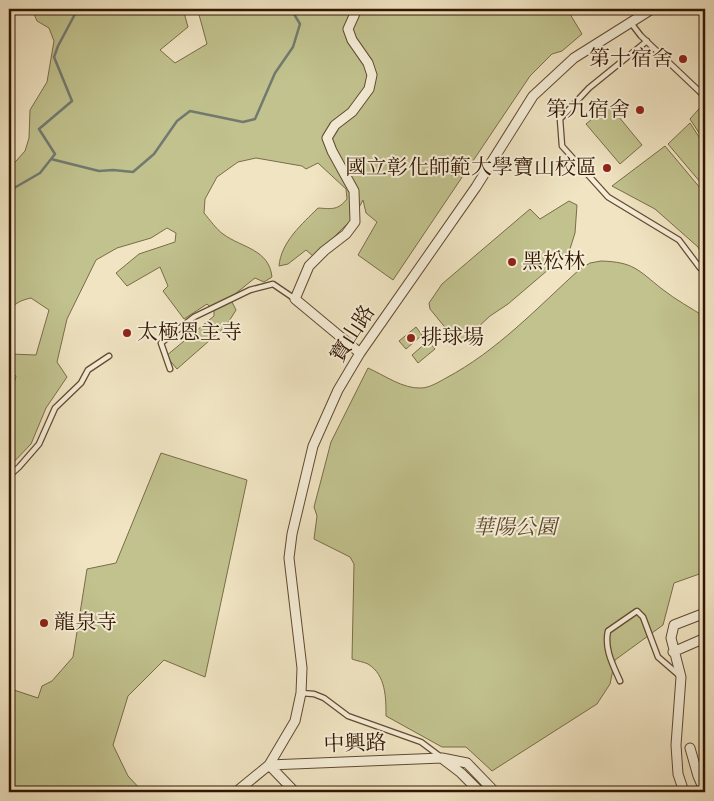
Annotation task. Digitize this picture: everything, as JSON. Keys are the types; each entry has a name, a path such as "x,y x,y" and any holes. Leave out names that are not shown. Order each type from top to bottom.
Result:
{"street":[{"path":"357,9 348,29 352,40 368,63 372,75 369,89 352,112 335,126 328,138 332,151 354,191 355,222 346,234 324,250 309,266 295,299 360,353"},
{"name":"寶山路","path":"269,765 294,721 301,693 302,668 289,558 292,534 313,446 338,390 360,353 476,187 533,96 574,58 652,9"},
{"path":"684,792 678,774 676,745 680,677 671,638 674,626 705,613"},
{"path":"673,652 705,638"},
{"path":"690,748 705,792"},
{"path":"442,758 461,772 480,792"},
{"name":"中興路","path":"269,765 442,758 467,763 495,792"},
{"path":"236,792 269,765 294,792"}],"lane":[{"path":"631,23 646,41 702,94 705,91"},
{"path":"646,41 589,88 560,119 562,146 608,197 679,240 700,268"},
{"path":"170,369 161,343 194,317 250,290 273,284 295,299"},
{"path":"9,476 39,444 55,408 81,383 88,370 109,356"},
{"path":"620,681 609,655 606,640 608,631 637,611 643,617 658,657 680,677"},
{"path":"301,693 314,694 324,698 348,716 421,742 442,758"}],"green space":[{"path":"35,9 183,9 188,27 160,50 175,63 207,44 199,9 418,9 431,13 434,9 567,9 582,34 562,51 552,54 530,76 393,280 358,255 377,222 366,213 363,200 354,217 317,254 313,256 306,250 288,264 279,266 288,241 299,227 318,208 331,208 341,205 347,199 346,189 318,163 306,169 302,166 256,158 238,162 217,177 205,199 204,213 223,234 253,250 266,260 272,277 264,282 255,278 230,298 236,310 226,326 177,369 166,356 214,316 214,311 207,304 184,319 163,291 168,286 160,267 127,286 116,273 139,254 175,242 176,233 167,228 151,238 117,248 96,260 67,319 57,362 67,377 46,408 31,444 9,467 9,403 16,376 9,370 9,359 11,354 36,355 49,310 31,298 15,304 9,313 9,169 25,151 29,138 30,110 47,82 54,41 49,28 37,21 34,14"},
{"path":"705,102 705,127 701,136 690,119"},
{"path":"609,105 642,145 620,164 586,124"},
{"path":"690,123 701,140 705,131 705,182 701,183 668,144"},
{"path":"665,146 701,189 705,188 705,261 698,247 655,209 612,186"},
{"name":"黑松林","path":"569,201 577,205 575,233 569,252 508,304 490,316 462,342 457,342 430,309 429,303 442,284 530,209 540,219"},
{"name":"華陽公園","path":"601,261 621,263 635,268 673,297 705,317 705,572 674,583 663,625 615,660 610,684 597,704 492,771 466,747 442,747 386,716 384,687 378,674 368,664 352,659 354,564 350,557 314,539 317,516 314,507 331,442 368,368 394,381 414,388 427,387 434,384 465,367 499,342 580,269 590,263"},
{"name":"排球場","path":"416,327 422,335 406,349 399,341"},
{"name":"排球場","path":"428,341 435,349 418,363 412,355"},
{"path":"161,453 247,480 205,677 164,660 128,696 113,745 128,776 143,792 9,792 9,692 14,690 38,698 42,686 52,681 73,657 87,569 116,563"}],"waterway":[{"path":"9,191 40,173 55,154 39,129 72,101 54,57 75,14 71,9"},
{"path":"51,159 99,171 133,172 154,154 177,121 190,111 243,122 255,119 275,73 293,47 300,24 291,9"}],"place":[{"name":"第十宿舍","path":"683,59"},
{"name":"第九宿舍","path":"640,110"},
{"name":"國立彰化師範大學寶山校區","path":"607,168"},
{"name":"黑松林","path":"512,262"},
{"name":"太極恩主寺","path":"127,333"},
{"name":"排球場","path":"411,338"},
{"name":"龍泉寺","path":"44,623"}]}
